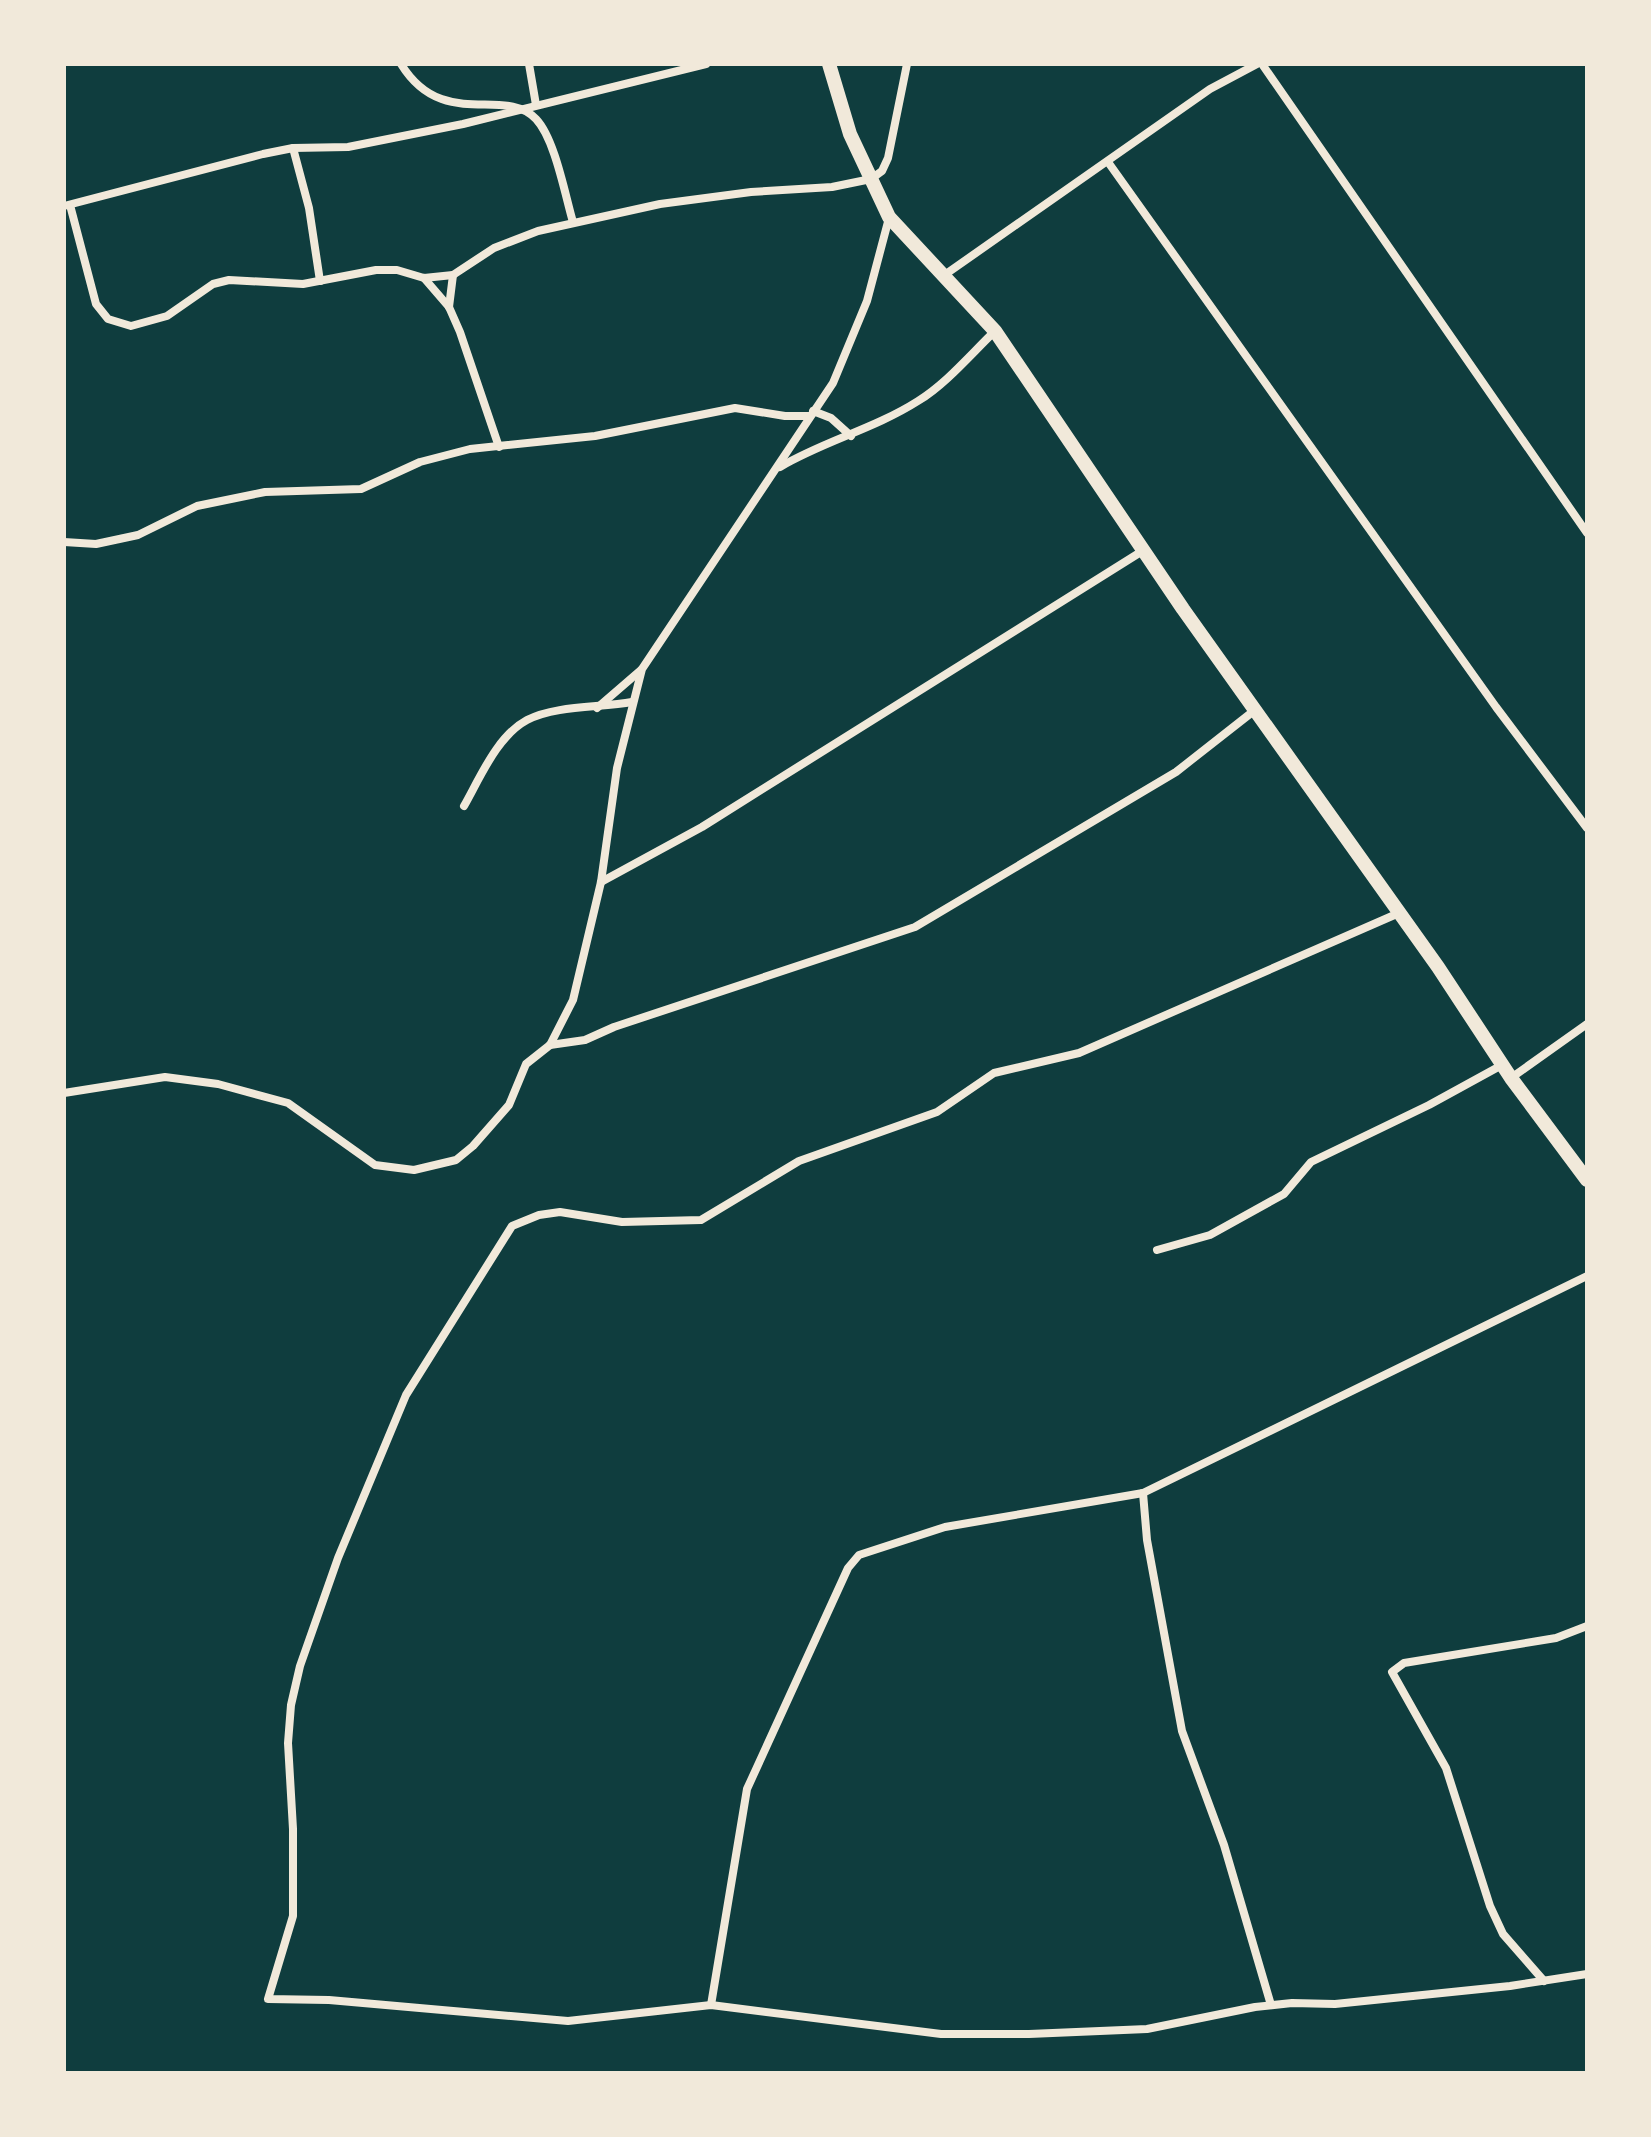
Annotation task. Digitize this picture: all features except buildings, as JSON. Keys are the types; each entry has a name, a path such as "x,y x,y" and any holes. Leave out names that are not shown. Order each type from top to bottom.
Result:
{"street":[{"path":"401,64 415,86 433,97 480,106 522,108 535,118 546,134 573,222"},
{"path":"529,64 536,105"},
{"path":"706,64 348,147 293,148 67,206 96,304 116,324 131,326 154,321 213,284 229,280 258,279 279,285 387,270 424,278 453,275 494,248 573,222 660,204 751,192 832,187 871,179 882,171 888,158 907,64"},
{"path":"829,64 850,134 889,217 995,331 1511,1078 1587,1180"},
{"path":"942,276 1210,89 1259,64 1587,533"},
{"path":"293,148 309,208 320,281"},
{"path":"1108,162 1496,707 1587,828"},
{"path":"596,709 642,669 833,383 853,343 889,217"},
{"path":"449,307 453,275"},
{"path":"424,278 449,307 499,447"},
{"path":"779,468 828,442 851,436 922,399 995,331"},
{"path":"64,542 96,544 138,535 197,506 265,492 361,489 436,457 595,436 735,408 785,416 811,413 831,418 851,436"},
{"path":"601,882 702,827 1144,550"},
{"path":"64,1093 165,1077 218,1084 288,1103 375,1165 414,1170 456,1160 473,1146 509,1105 526,1064 550,1045 573,1000 601,882 617,768 642,669"},
{"path":"464,806 507,735 523,722 558,713 632,702"},
{"path":"550,1045 585,1040 614,1027 915,927 1176,772 1255,710"},
{"path":"1399,913 1079,1053 994,1073 937,1112 799,1161 701,1220 622,1222 570,1212 549,1213 512,1226 406,1395 338,1558 300,1666 291,1705 288,1743 293,1916 268,1999 329,2000 568,2021 711,2005 941,2034 1029,2034 1147,2029 1271,2005 1335,2004 1587,1974"},
{"path":"1511,1078 1587,1024"},
{"path":"1157,1250 1188,1243 1222,1229 1284,1194 1311,1162 1429,1105 1502,1065"},
{"path":"711,2005 747,1789 848,1568 859,1555 945,1527 1143,1493 1587,1276"},
{"path":"1143,1493 1147,1540 1182,1731 1224,1845 1271,2005"},
{"path":"1544,1981 1503,1934 1490,1906 1446,1768 1392,1672 1404,1663 1556,1638 1587,1626"}]}
